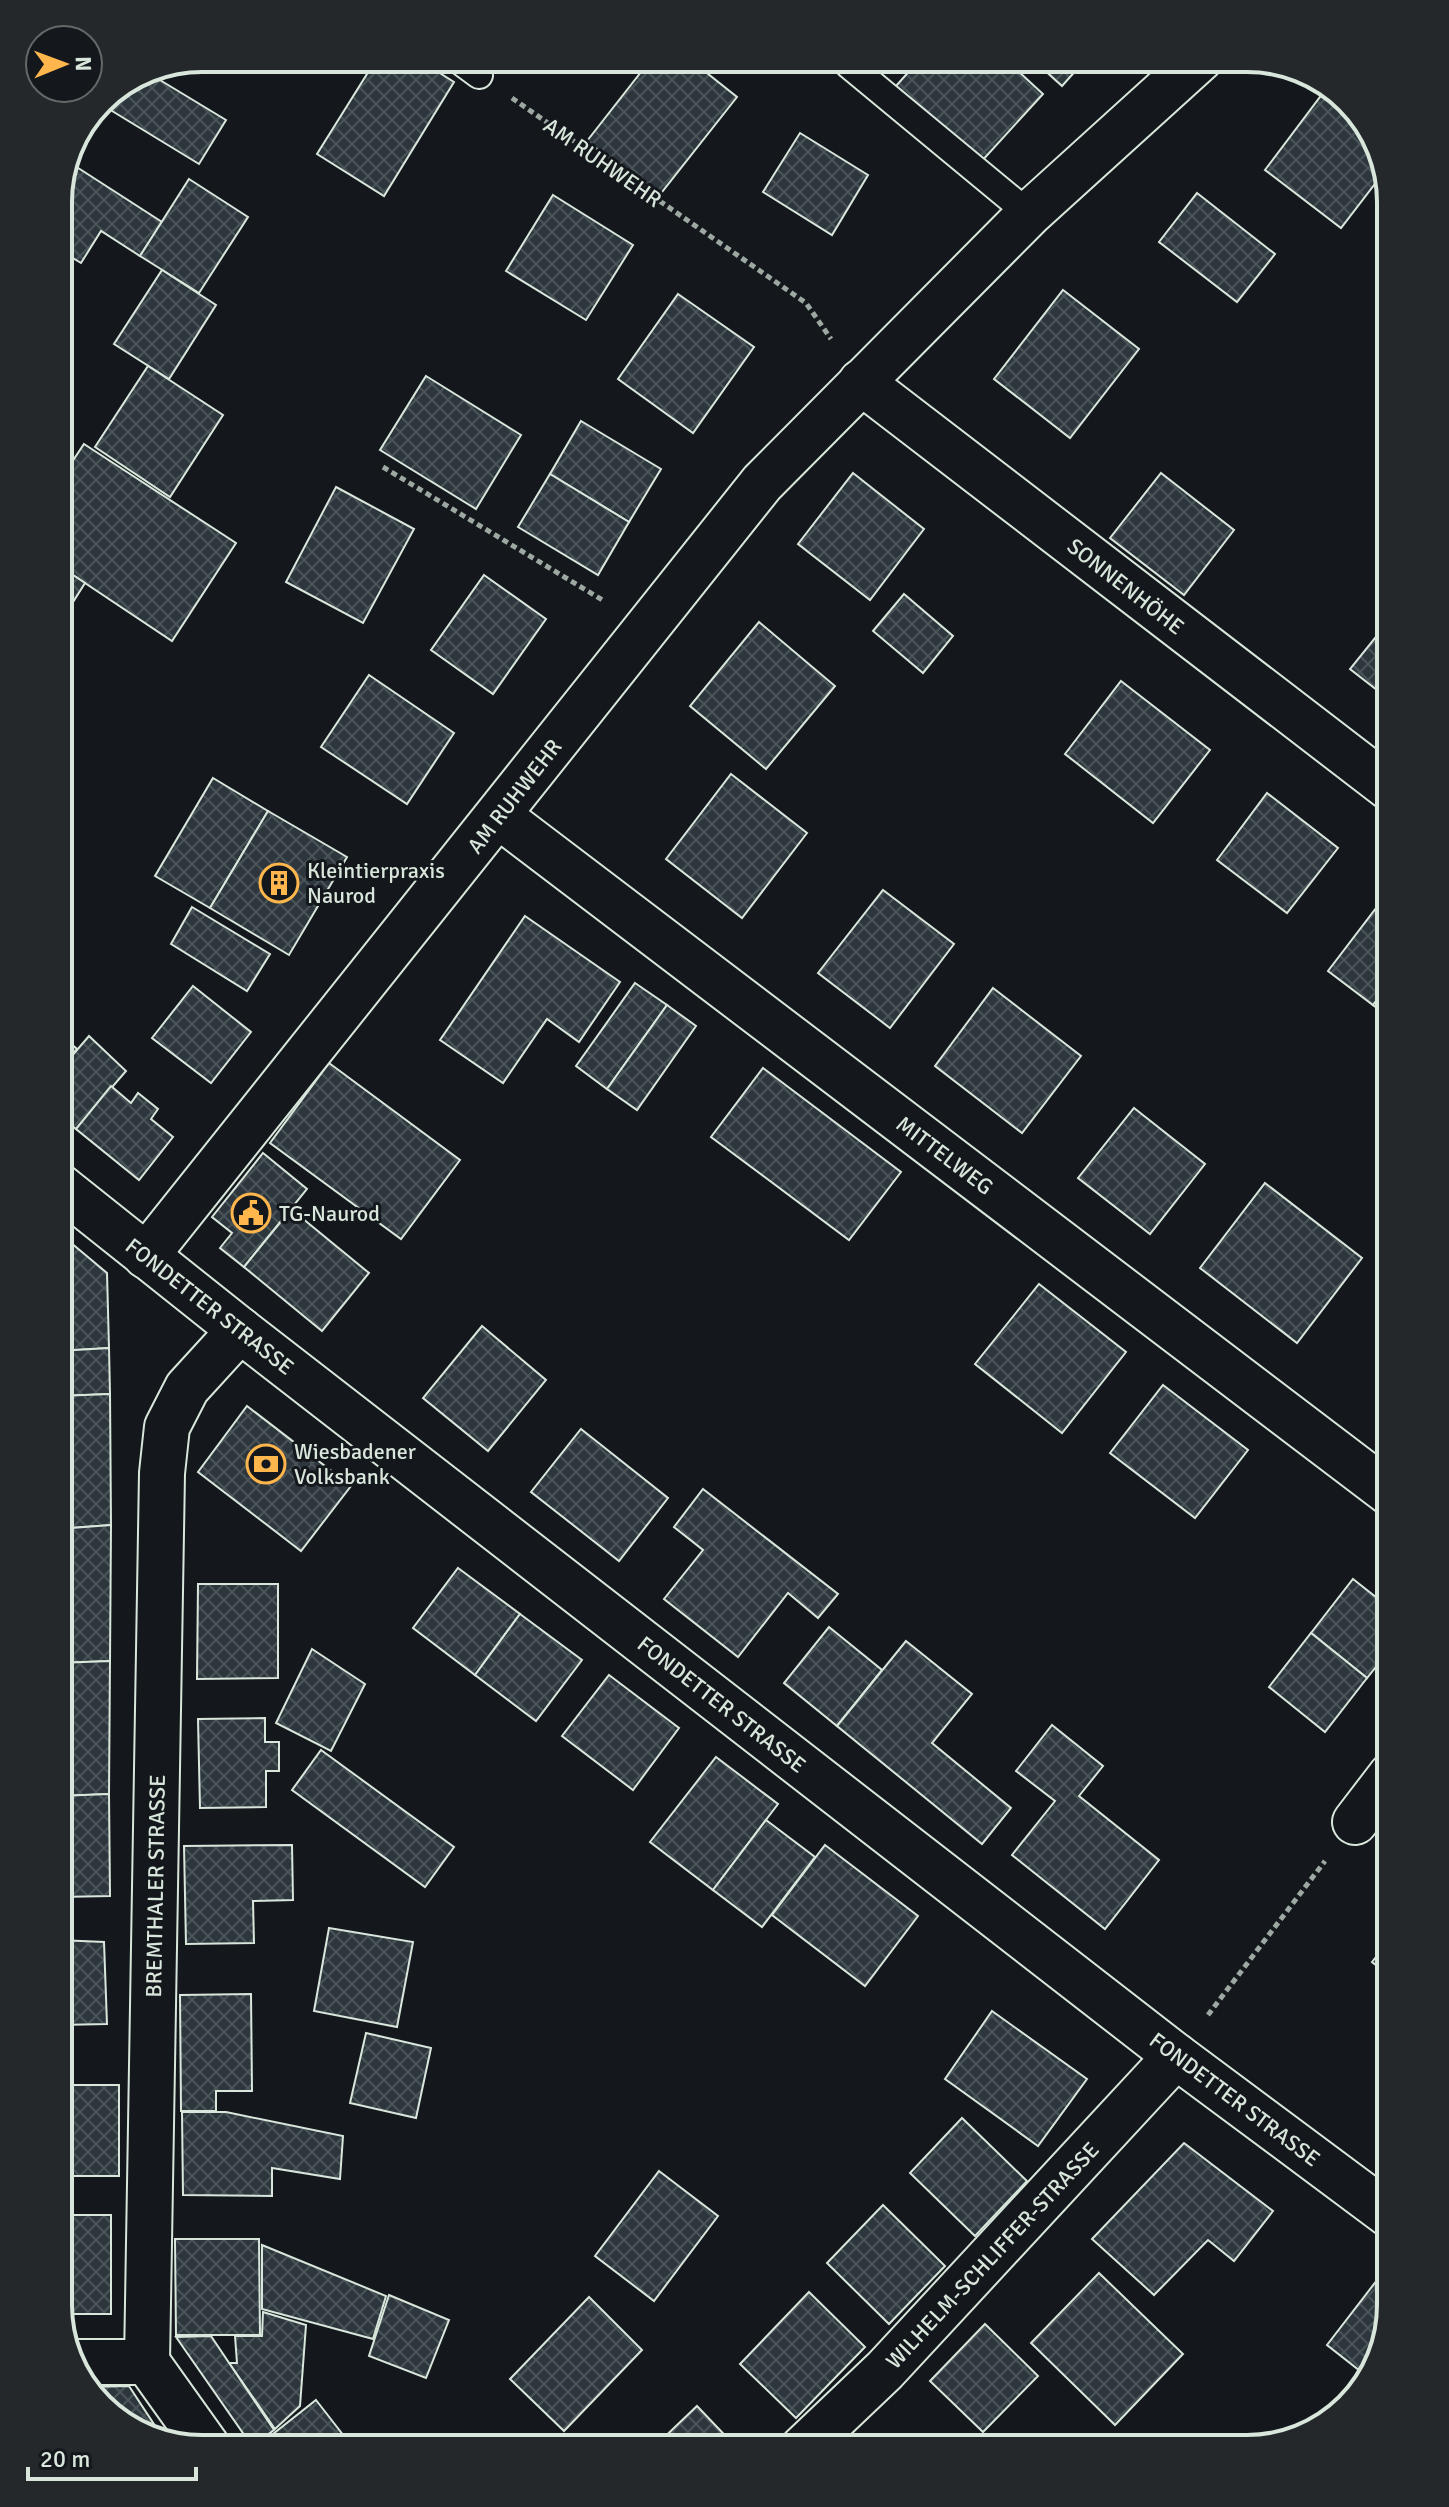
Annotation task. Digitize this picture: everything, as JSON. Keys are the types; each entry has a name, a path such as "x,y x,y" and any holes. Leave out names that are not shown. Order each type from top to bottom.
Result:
{"street":[{"name":"AM RUHWEHR","path":"146,1256 762,483 1029,214 1186,72"},
{"name":"SONNENHÖHE","path":"861,382 1377,778"},
{"name":"MITTELWEG","path":"499,816 1377,1483"},
{"name":"FONDETTER STRASSE","path":"72,1196 1176,2056 1377,2206"},
{"name":"BREMTHALER STRASSE","path":"147,2362 162,1473 167,1427 187,1388 240,1330"},
{"path":"1355,1822 1377,1793"},
{"name":"WILHELM-SCHLIFFER-STRASSE","path":"817,2435 885,2370 1176,2056"},
{"path":"85,2362 147,2362 199,2435"}],"lane":[{"path":"475,72 479,75"},
{"path":"857,72 1029,214"}],"path":[{"name":"AM RUHWEHR","path":"479,75 806,303 861,382"},
{"path":"383,467 646,626"},
{"path":"1176,2056 1355,1822"}],"building":[{"path":"368,72 438,72 454,82 384,196 317,154"},
{"path":"641,72 706,72 737,97 658,197 587,141"},
{"path":"908,72 1019,72 1043,94 980,163 896,86"},
{"path":"1046,72 1074,72 1062,86"},
{"path":"159,80 226,120 199,164 111,110 137,89"},
{"path":"1321,96 1345,116 1355,130 1370,161 1375,184 1341,228 1265,170"},
{"path":"800,133 868,175 832,235 763,192"},
{"path":"77,167 162,222 140,256 101,231 81,263 72,258 72,194"},
{"path":"189,179 248,217 199,293 140,256"},
{"path":"1197,193 1275,254 1237,302 1159,242"},
{"path":"553,195 633,245 586,320 506,271"},
{"path":"162,270 216,305 169,379 114,344"},
{"path":"1063,290 1139,349 1070,438 994,379"},
{"path":"678,294 754,347 693,433 618,379"},
{"path":"148,366 223,415 170,497 95,447"},
{"path":"426,376 521,435 476,509 380,450"},
{"path":"581,421 661,469 629,522 550,474"},
{"path":"84,444 236,543 172,641 72,574 72,462"},
{"path":"853,473 924,529 870,600 798,544"},
{"path":"1161,473 1234,530 1184,595 1110,538"},
{"path":"550,474 629,522 598,575 518,527"},
{"path":"336,487 414,529 363,623 286,582"},
{"path":"72,574 85,583 72,604"},
{"path":"484,575 546,619 493,694 431,650"},
{"path":"904,594 953,636 923,673 873,631"},
{"path":"759,622 835,686 766,769 690,706"},
{"path":"1377,635 1377,690 1350,669"},
{"path":"369,675 454,733 407,804 321,747"},
{"path":"1121,681 1210,750 1153,823 1065,754"},
{"path":"731,774 807,833 742,918 666,859"},
{"path":"213,778 268,811 210,908 155,876"},
{"path":"1267,793 1338,848 1287,913 1217,860"},
{"name":"Kleintierpraxis Naurod","path":"268,811 347,857 289,955 210,908"},
{"path":"883,890 954,944 890,1028 818,973"},
{"path":"192,907 270,954 247,991 171,944"},
{"path":"1377,907 1377,1000 1373,1005 1328,971"},
{"path":"525,916 620,982 579,1042 547,1019 503,1083 440,1040"},
{"path":"635,983 667,1005 607,1089 576,1066"},
{"path":"193,986 251,1032 211,1083 152,1038"},
{"path":"993,988 1081,1056 1022,1133 935,1066"},
{"path":"667,1005 696,1026 637,1110 607,1089"},
{"path":"89,1036 126,1071 76,1129 72,1126 72,1056"},
{"path":"329,1063 460,1160 401,1239 270,1143"},
{"path":"763,1068 901,1172 849,1240 711,1137"},
{"path":"111,1086 131,1103 138,1093 158,1109 151,1119 173,1137 139,1180 76,1129"},
{"path":"1134,1108 1205,1164 1150,1234 1078,1178"},
{"name":"TG-Naurod","path":"263,1153 307,1189 244,1267 220,1248 232,1233 212,1217"},
{"path":"1265,1183 1362,1258 1297,1343 1200,1268"},
{"path":"291,1209 369,1273 322,1331 244,1267"},
{"path":"72,1244 107,1273 109,1348 72,1350"},
{"path":"1039,1284 1126,1352 1062,1433 975,1364"},
{"path":"482,1326 546,1380 488,1451 423,1398"},
{"path":"109,1348 110,1394 72,1395 72,1350"},
{"path":"1163,1385 1248,1450 1195,1518 1110,1453"},
{"path":"110,1394 111,1525 72,1528 72,1395"},
{"path":"247,1406 351,1486 301,1551 198,1472"},
{"path":"581,1429 668,1498 619,1561 531,1492"},
{"path":"703,1489 838,1594 818,1618 788,1593 738,1657 664,1599 703,1550 674,1527"},
{"path":"111,1525 110,1661 72,1662 72,1528"},
{"path":"458,1568 520,1614 475,1675 413,1628"},
{"path":"1353,1579 1377,1598 1377,1666 1367,1678 1311,1633"},
{"path":"198,1584 278,1584 278,1678 197,1679"},
{"path":"520,1614 582,1660 536,1721 475,1675"},
{"path":"829,1627 882,1670 837,1726 784,1683"},
{"path":"1311,1633 1367,1678 1325,1732 1269,1687"},
{"path":"906,1641 972,1694 932,1743 1011,1808 982,1844 837,1726"},
{"path":"312,1649 365,1684 331,1751 276,1723"},
{"path":"110,1661 109,1794 72,1795 72,1662"},
{"path":"609,1675 679,1728 633,1790 562,1736"},
{"path":"265,1718 265,1742 279,1742 279,1771 266,1771 266,1807 200,1808 198,1719"},
{"path":"1052,1725 1103,1766 1079,1796 1159,1860 1105,1929 1012,1855 1055,1801 1016,1771"},
{"path":"321,1750 454,1847 425,1887 292,1790"},
{"path":"716,1757 778,1804 713,1890 650,1842"},
{"path":"109,1794 110,1896 72,1897 72,1795"},
{"path":"766,1820 815,1857 762,1927 713,1890"},
{"path":"292,1845 293,1900 253,1901 254,1943 186,1944 184,1846"},
{"path":"825,1845 918,1916 865,1986 772,1915"},
{"path":"329,1928 413,1942 397,2027 314,2011"},
{"path":"72,1941 104,1942 107,2024 72,2025"},
{"path":"251,1994 252,2091 216,2091 216,2111 181,2111 180,1995"},
{"path":"992,2011 1087,2079 1038,2146 945,2079"},
{"path":"366,2033 431,2048 416,2118 350,2103"},
{"path":"72,2085 119,2085 119,2176 72,2176"},
{"path":"182,2112 226,2112 343,2136 340,2179 272,2168 272,2196 183,2195"},
{"path":"962,2118 1027,2181 975,2236 910,2173"},
{"path":"1184,2143 1273,2211 1234,2261 1208,2240 1154,2295 1092,2239"},
{"path":"659,2171 718,2216 654,2301 595,2256"},
{"path":"883,2205 945,2266 889,2324 827,2263"},
{"path":"72,2215 111,2215 111,2314 73,2314"},
{"path":"175,2239 259,2239 260,2335 176,2335"},
{"path":"262,2245 386,2296 373,2339 262,2309"},
{"path":"1099,2273 1183,2354 1115,2425 1031,2343"},
{"path":"1377,2280 1374,2330 1359,2370 1327,2345"},
{"path":"809,2292 865,2347 796,2418 740,2364"},
{"path":"389,2295 449,2320 426,2378 369,2356"},
{"path":"589,2297 642,2350 564,2431 510,2379"},
{"path":"263,2312 306,2325 300,2406 275,2429 229,2363 237,2363 235,2336 262,2336"},
{"path":"985,2324 1038,2376 983,2432 930,2381"},
{"path":"211,2336 274,2430 267,2435 244,2435 176,2337"},
{"path":"129,2386 155,2426 116,2403 101,2387"},
{"path":"316,2400 343,2435 272,2435"},
{"path":"697,2406 725,2435 667,2435"}],"place":[{"name":"Kleintierpraxis Naurod","path":"279,883"},
{"name":"TG-Naurod","path":"251,1213"},
{"name":"Wiesbadener Volksbank","path":"266,1464"}]}
